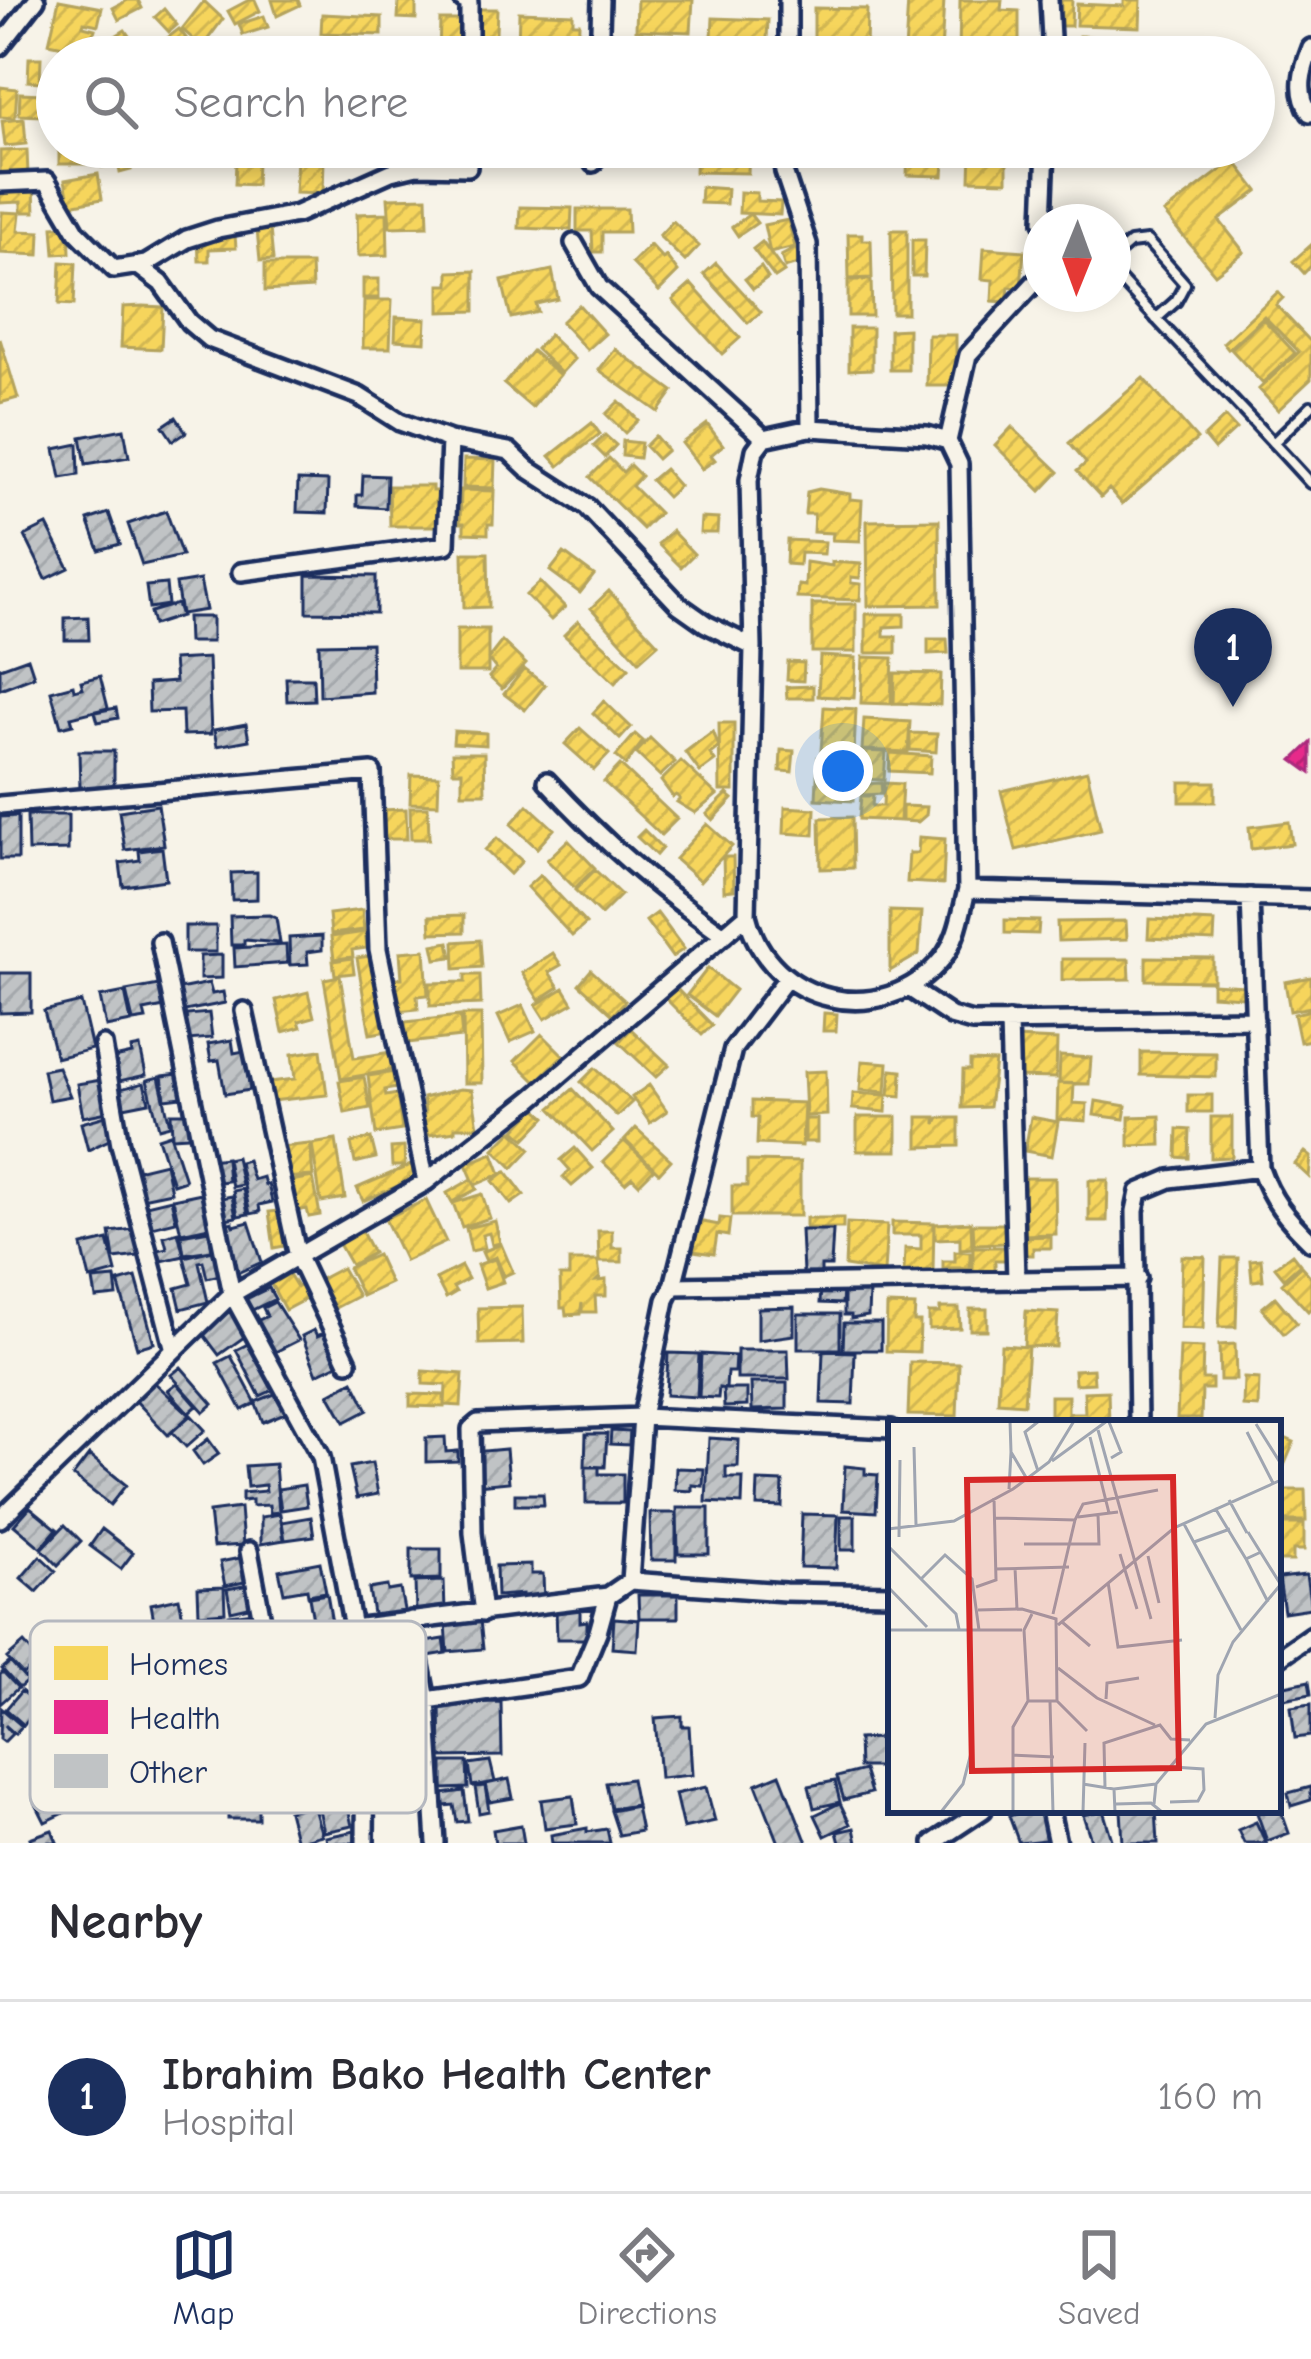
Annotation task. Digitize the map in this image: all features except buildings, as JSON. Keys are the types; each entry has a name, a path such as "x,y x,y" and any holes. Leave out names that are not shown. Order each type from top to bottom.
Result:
{"street":[{"path":"463,0 469,3 469,36"},
{"path":"599,36 601,0"},
{"path":"788,0 788,36"},
{"path":"1049,0 1051,36"},
{"path":"0,46 31,1"},
{"path":"1310,113 1302,101 1301,86 1311,48"},
{"path":"0,183 47,181 92,251 114,269 146,265 187,239 218,229 297,214 408,168"},
{"path":"784,168 808,244 810,428"},
{"path":"1044,204 1045,168"},
{"path":"574,243 599,287 764,437"},
{"path":"136,265 161,283 189,322 209,339 359,396 400,422 451,440 509,451 528,470 587,507 679,604 706,624 753,647"},
{"path":"948,441 927,435 810,428 764,437 755,450 749,480 753,647 747,915 760,954 787,978 822,995 853,1001 890,997 909,988 944,957 957,932 967,890 959,464 948,441 968,355 1023,295"},
{"path":"241,572 446,545 451,440"},
{"path":"0,806 372,772 378,950 425,1182"},
{"path":"548,781 645,878 724,934"},
{"path":"967,890 1311,898"},
{"path":"1250,897 1260,1168 1269,1195 1311,1242"},
{"path":"0,1519 232,1294 425,1182 533,1098 747,915"},
{"path":"160,942 232,1294 321,1457 352,1621"},
{"path":"630,1581 642,1417 666,1300 733,1049 787,978"},
{"path":"909,988 951,1016 972,1022 1255,1019"},
{"path":"244,1011 298,1257 349,1362"},
{"path":"1009,1022 1016,1280"},
{"path":"103,1045 120,1144 173,1347"},
{"path":"1138,1420 1135,1210 1139,1192 1170,1179 1260,1168"},
{"path":"673,1286 1138,1278"},
{"path":"483,1613 473,1534 471,1429 478,1423 642,1417 888,1429"},
{"path":"249,1550 262,1621"},
{"path":"404,1621 608,1596 630,1581 888,1594"},
{"path":"428,1700 579,1678 608,1596"},
{"path":"1281,1656 1311,1635"},
{"path":"426,1691 436,1843"},
{"path":"365,1813 365,1843"},
{"path":"933,1843 978,1813"},
{"path":"1051,1813 1058,1843"}],"lane":[{"path":"1156,319 1176,301 1185,284 1147,241 1130,243 1115,256 1115,274 1156,319 1274,442 1311,483"},
{"path":"1274,442 1311,406"}],"place":[{"name":"Ibrahim Bako Health Center","path":"1233,707"}]}
